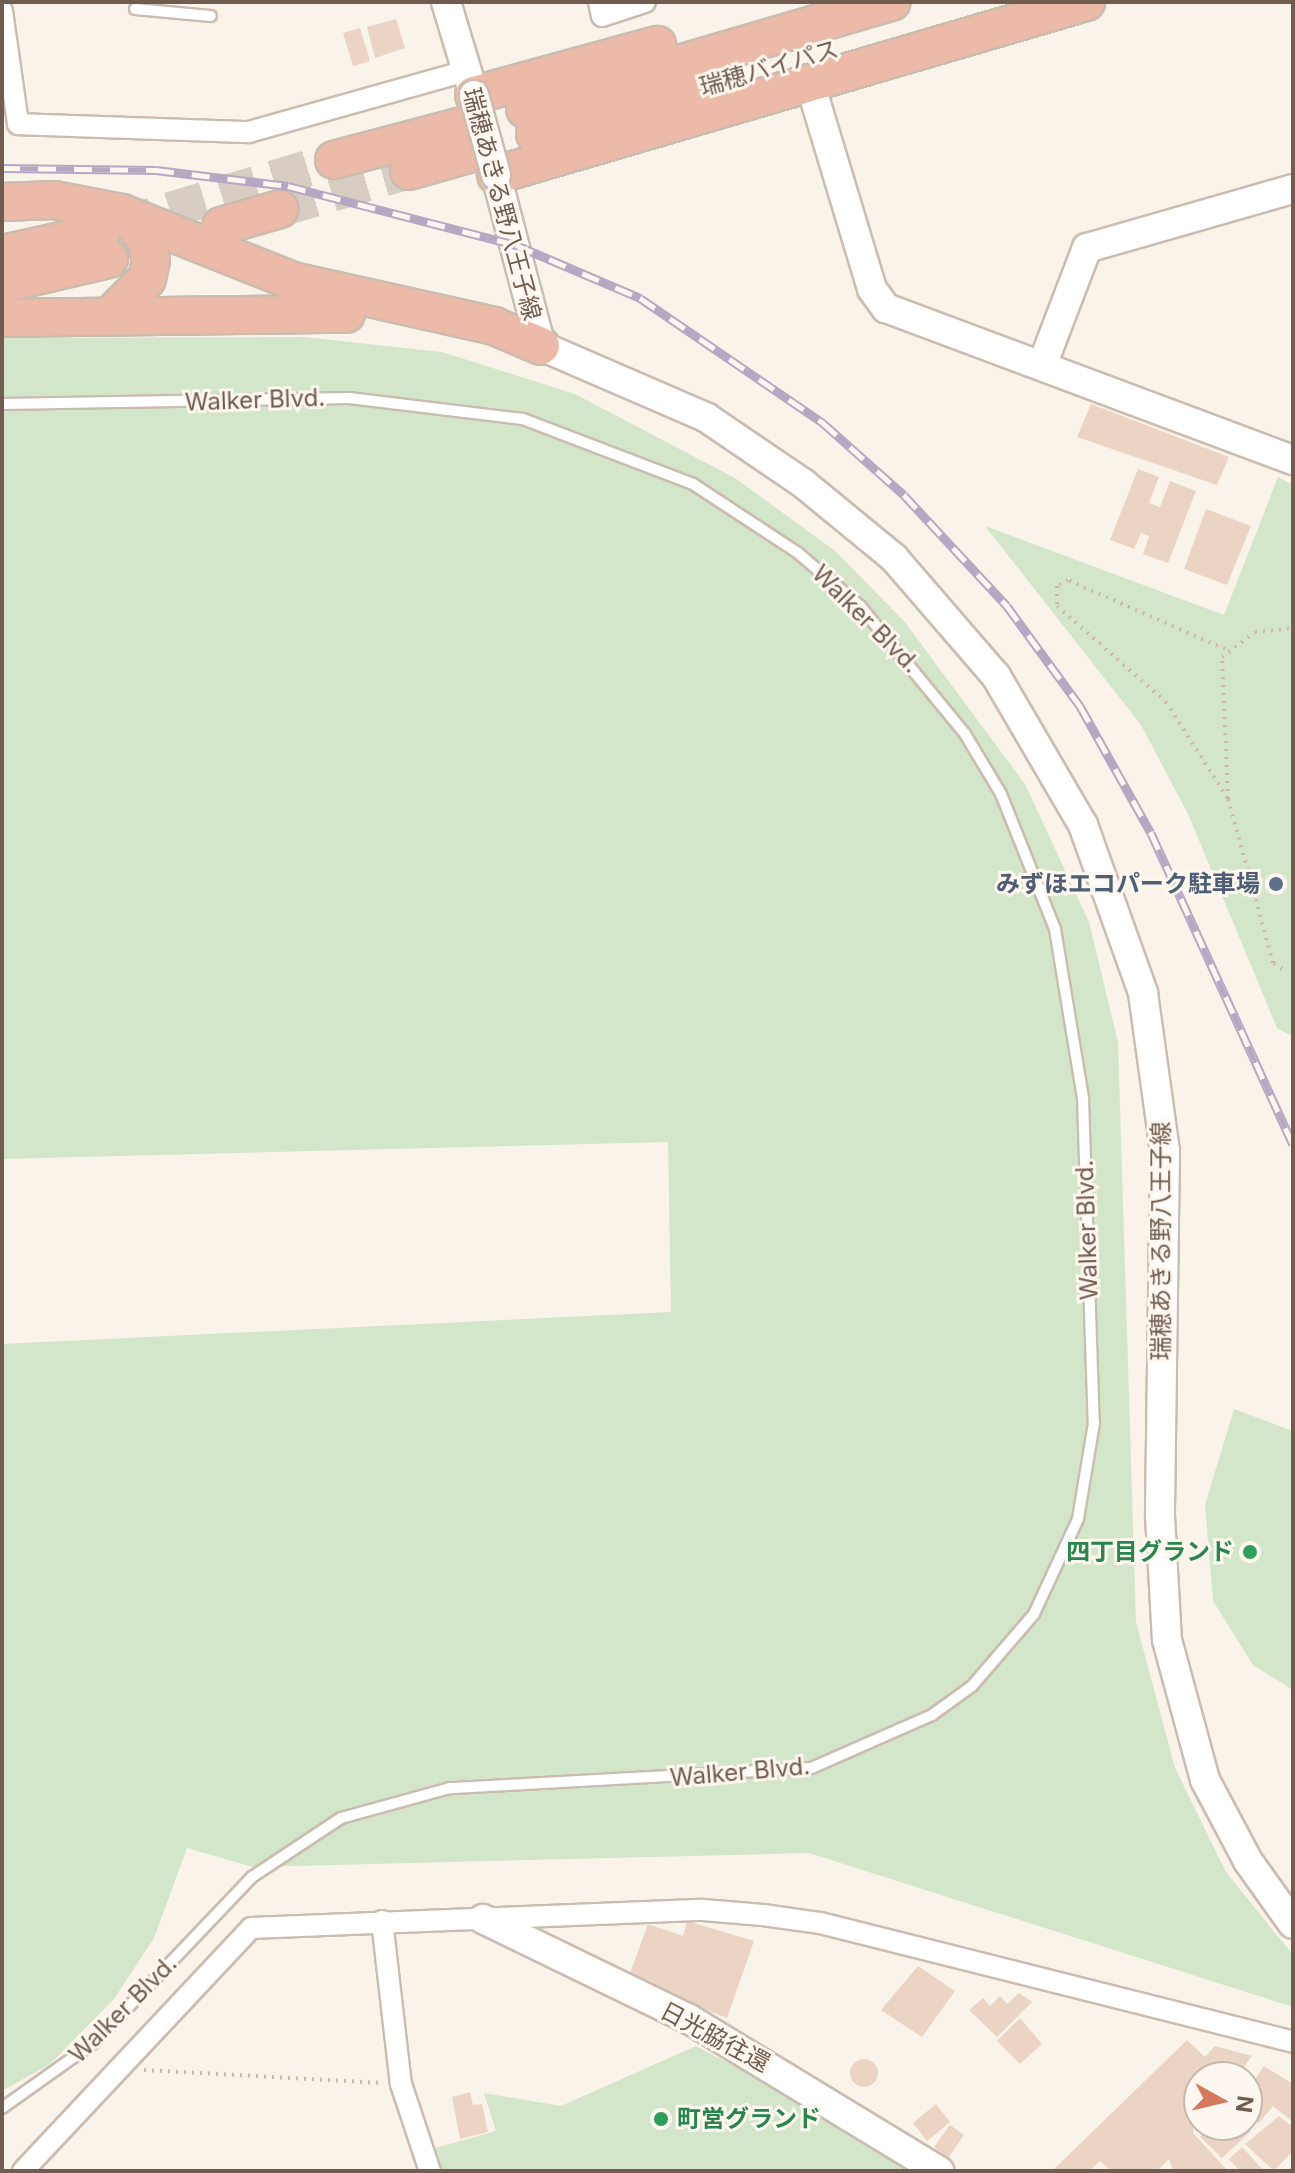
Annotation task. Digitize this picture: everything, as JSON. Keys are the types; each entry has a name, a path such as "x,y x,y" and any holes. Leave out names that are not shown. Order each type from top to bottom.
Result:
{"highway":[{"path":"334,160 473,124 812,2"},
{"name":"瑞穂バイパス","path":"892,2 530,121 1002,2"},
{"path":"409,171 473,124 809,80 1086,2"},
{"path":"2,202 54,200 111,234 293,281 494,326 541,346"},
{"path":"221,226 280,209"},
{"path":"2,284 111,234"},
{"path":"2,254 111,234 144,235 151,260 137,293 112,314"},
{"path":"2,318 298,309 541,346"}],"main road":[{"name":"瑞穂あきる野八王子線","path":"446,2 473,124 541,346 707,418 804,484 894,558 996,676 1083,825 1143,993 1163,1137 1160,1516 1167,1640 1205,1780 1248,1861 1293,1924"},
{"path":"809,80 878,299 1293,460"},
{"path":"1043,363 1087,248 1293,189"},
{"name":"日光脇往還","path":"483,1919 689,2019 939,2171"}],"street":[{"path":"599,2 602,16 645,2"},
{"path":"7,9 18,124 249,132 473,124"},
{"path":"23,2171 251,1928 703,1910 820,1923 1293,2042"},
{"path":"382,1921 401,2084 430,2171"}],"lane":[{"path":"135,9 161,6 211,16"},
{"name":"Walker Blvd.","path":"2,404 349,398 523,419 693,484 798,553 860,606 920,671 972,746 1027,851 1055,929 1083,1099 1094,1423 1078,1519 1034,1614 972,1686 932,1715 811,1768 450,1788 341,1818 252,1877 95,2042 2,2108"}],"path":[{"path":"1225,649 1068,580 1057,586 1057,606 1166,702 1228,799"},
{"path":"1225,649 1255,632 1291,628"},
{"path":"1225,649 1228,799 1273,963 1282,969"},
{"path":"120,2068 401,2084"}],"green space":[{"path":"304,337 442,352 575,394 735,478 834,550 904,621 1025,784 1089,922 1118,1042 1136,1622 1175,1768 1226,1872 1293,1955 1293,2007 809,1853 253,1867 187,1848 154,1938 114,1999 50,2064 2,2091 2,1344 671,1312 668,1142 2,1159 2,338"},
{"path":"1278,477 1293,485 1293,1037 1277,1028 1188,814 1141,725 985,526 1224,615"},
{"name":"四丁目グランド","path":"1234,1409 1293,1431 1293,1690 1253,1665 1213,1601 1205,1505"},
{"name":"町営グランド","path":"696,2046 813,2107 907,2171 442,2171 435,2148 496,2131 484,2093 561,2106"}],"building":[{"path":"396,19 405,48 375,58 367,27"},
{"path":"360,28 370,61 353,66 343,33"},
{"path":"1091,404 1229,457 1217,485 1077,437"},
{"path":"1138,469 1159,477 1149,503 1160,507 1170,481 1196,491 1168,563 1143,554 1149,536 1141,533 1134,549 1110,540"},
{"path":"1206,509 1251,526 1227,585 1184,569"},
{"path":"687,1921 754,1941 727,2018 628,1979 648,1924 683,1936"},
{"path":"918,1966 955,1991 922,2037 881,2010"},
{"path":"1019,1993 1032,2002 997,2037 969,2010 983,1998 990,2006 1000,1996 1007,2004"},
{"path":"1020,2018 1042,2044 1020,2064 997,2041"},
{"path":"1187,2040 1205,2057 1215,2046 1252,2056 1248,2061 1183,2061 1183,2141 1200,2141 1228,2171 1173,2171 1169,2159 1157,2171 1111,2171 1100,2161 1090,2171 1052,2171"},
{"path":"864,2059 874,2063 878,2073 874,2083 864,2087 854,2083 850,2073 854,2063"},
{"path":"1263,2067 1293,2084 1293,2122 1273,2106 1263,2118"},
{"path":"470,2092 473,2105 482,2104 488,2132 460,2139 452,2097"},
{"path":"936,2104 950,2122 927,2141 913,2123"},
{"path":"1279,2116 1293,2127 1293,2151 1274,2171 1245,2144 1263,2141 1263,2129"},
{"path":"950,2125 964,2135 948,2158 934,2147"},
{"path":"1204,2141 1240,2141 1222,2158"},
{"path":"1242,2147 1264,2171 1240,2171 1229,2159"}],"tunnel":[{"path":"462,126 525,109"},
{"path":"468,154 535,134"},
{"path":"118,226 334,160"},
{"path":"280,209 409,171"}],"railway":[{"path":"2,168 156,170 288,186 516,245 640,298 823,423 904,495 1007,606 1080,706 1151,833 1293,1144"}],"place":[{"name":"みずほエコパーク駐車場","path":"1276,884"},
{"name":"四丁目グランド","path":"1250,1552"},
{"name":"町営グランド","path":"661,2119"}]}
